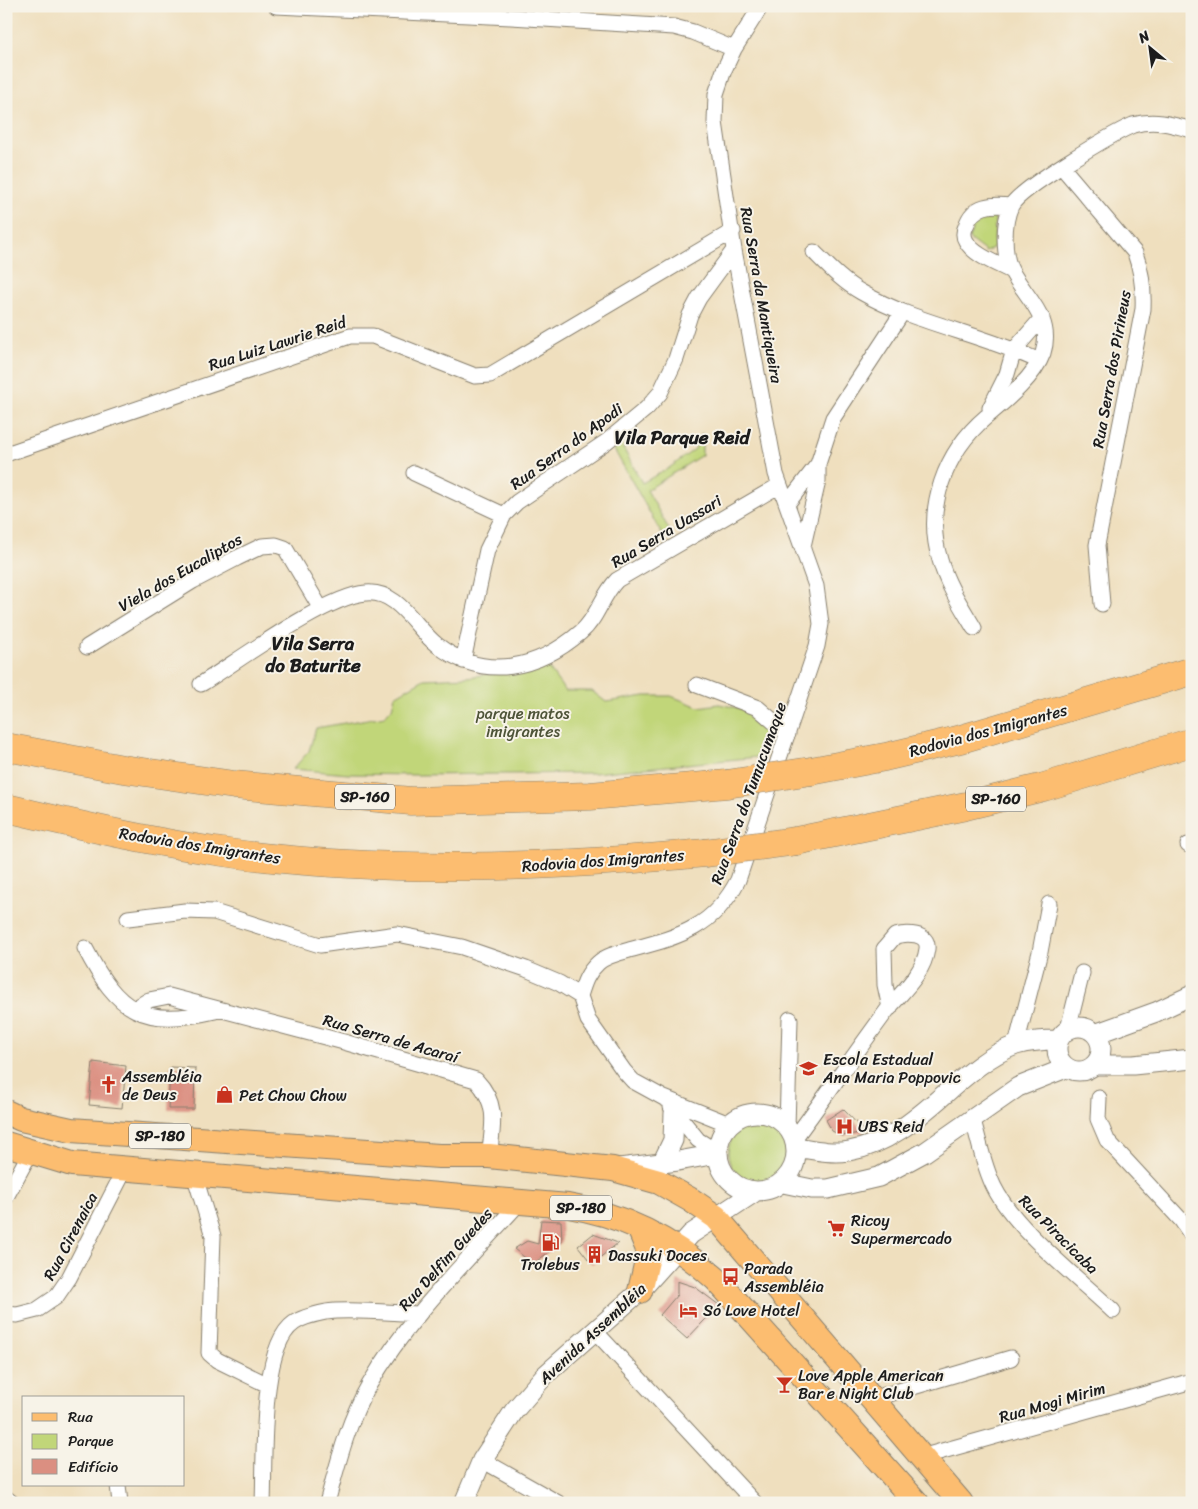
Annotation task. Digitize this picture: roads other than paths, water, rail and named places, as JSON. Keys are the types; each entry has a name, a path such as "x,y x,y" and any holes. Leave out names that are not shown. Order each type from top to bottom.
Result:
{"highway":[{"name":"Rodovia dos Imigrantes","path":"6,747 124,769 234,785 411,801 590,796 727,784 885,757 961,739 1192,671"},
{"name":"Rodovia dos Imigrantes","path":"6,808 99,829 228,853 346,864 458,867 538,866 612,862 705,853 796,841 892,823 1044,787 1192,742"}],"main road":[{"name":"SP-180","path":"6,1112 21,1119 71,1130 439,1156 489,1156 613,1169 659,1182 716,1217 961,1503"},
{"name":"SP-180","path":"6,1144 30,1153 72,1164 312,1184 601,1212 640,1228 678,1248 728,1291 917,1503"},
{"path":"312,1184 308,1165 316,1147"},
{"path":"640,1228 649,1252 640,1291"}],"street":[{"path":"276,6 674,27 693,32 734,49"},
{"name":"Rua Serra da Mantiqueira","path":"761,6 734,49 716,94 715,122 733,231 734,250 780,485 803,546"},
{"path":"974,628 951,588 940,563 936,548 935,509 939,489 947,466 960,446 984,418 1021,384 1038,361 1047,336 1038,309 1011,271 1004,238 1011,206 1042,179 1101,142 1133,125 1160,121 1192,130"},
{"name":"Rua Serra dos Pirineus","path":"1062,167 1135,253 1141,268 1144,288 1143,309 1097,544 1102,604"},
{"path":"1011,206 994,204 981,207 967,222 964,231 965,241 971,247 1011,271"},
{"name":"Rua Luiz Lawrie Reid","path":"6,454 350,336 373,336 475,376 490,375 733,231"},
{"name":"Rua Serra do Apodi","path":"463,661 487,550 504,514 517,502 606,442 647,408 660,393 676,358 690,315 699,298 734,250"},
{"path":"814,252 846,282 902,312 1014,350 1038,361"},
{"path":"803,546 818,480 818,464 826,436 837,410 902,312"},
{"path":"984,418 1002,386 1014,350 1042,318"},
{"path":"787,504 818,464"},
{"path":"414,474 504,514"},
{"name":"Rua Serra Uassari","path":"201,684 321,608 366,593 382,596 407,612 436,645 463,661 476,666 498,668 519,666 545,657 568,643 584,630 608,588 617,580 780,485"},
{"name":"Viela dos Eucaliptos","path":"87,647 193,581 262,546 276,545 285,548 321,608"},
{"name":"Rua Serra do Tumucumaque","path":"580,996 585,978 599,962 620,953 669,939 690,930 717,912 728,900 738,880 811,670 821,624 816,586 803,546"},
{"path":"697,685 752,705 769,716 788,734"},
{"path":"1016,1046 1040,952 1049,904"},
{"path":"128,918 186,911 214,912 320,945 397,934 462,947 526,969 559,983 580,996 588,1020 624,1071 642,1087 669,1105 729,1124"},
{"path":"793,1138 918,973 928,948 926,941 919,936 910,934 895,936 884,949 885,986 890,1008"},
{"name":"Rua Serra de Acaraí","path":"85,948 101,979 115,994 134,1009 147,1015 173,1018 218,1010"},
{"path":"1066,1068 1058,1058 1082,973"},
{"path":"1095,1034 1156,1012 1192,995"},
{"name":"Rua Serra de Acaraí","path":"134,1009 149,1000 163,996 344,1042 476,1080 486,1090 491,1101 494,1121 489,1156"},
{"path":"790,1019 793,1138 796,1160 791,1172 782,1183 774,1188 755,1192 733,1184 725,1176 719,1166 717,1153 718,1142 729,1124 746,1114 757,1113 776,1118 793,1138 837,1152 851,1151 875,1144 905,1127 997,1055 1016,1046 1063,1035 1082,1027 1095,1034 1101,1046 1101,1053 1094,1065"},
{"path":"782,1183 812,1189 828,1189 880,1177 925,1152 1018,1086 1066,1068 1079,1071 1094,1065 1133,1065 1192,1059"},
{"path":"1099,1098 1098,1119 1106,1140 1182,1221 1192,1236"},
{"path":"669,1105 698,1140 717,1153"},
{"path":"662,1164 673,1140 669,1105"},
{"name":"Rua Piracicaba","path":"972,1117 994,1186 1006,1207 1032,1235 1113,1311"},
{"path":"6,1197 30,1153"},
{"path":"613,1169 662,1164 717,1153"},
{"name":"Rua Cirenaica","path":"6,1314 17,1315 37,1310 56,1298 69,1278 125,1168"},
{"path":"194,1174 213,1236 209,1353 218,1360 268,1384"},
{"name":"Avenida Assembléia","path":"464,1503 482,1460 514,1410 544,1375 640,1291 697,1229 755,1192"},
{"name":"Rua Delfim Guedes","path":"327,1503 348,1432 369,1385 417,1314 519,1203"},
{"path":"263,1503 268,1384 274,1352 282,1337 293,1324 328,1312 417,1314"},
{"path":"594,1330 755,1503"},
{"path":"872,1399 1011,1358"},
{"name":"Rua Mogi Mirim","path":"921,1457 1192,1382"},
{"path":"482,1460 558,1503"},
{"path":"118,1486 120,1503"},
{"path":"6,1498 12,1503"}],"place":[{"name":"Escola Estadual Ana Maria Poppovic","path":"809,1068"},
{"name":"Assembléia de Deus","path":"108,1085"},
{"name":"Pet Chow Chow","path":"225,1095"},
{"name":"UBS Reid","path":"844,1126"},
{"name":"Ricoy Supermercado","path":"837,1229"},
{"name":"Trolebus","path":"550,1242"},
{"name":"Dassuki Doces","path":"594,1255"},
{"name":"Parada Assembléia","path":"730,1277"},
{"name":"Só Love Hotel","path":"689,1310"},
{"name":"Love Apple American Bar e Night Club","path":"784,1384"}],"district":[{"name":"Vila Parque Reid","path":"682,437"},
{"name":"Vila Serra do Baturite","path":"313,654"}],"park label":[{"name":"parque matos imigrantes","path":"523,722"}]}
